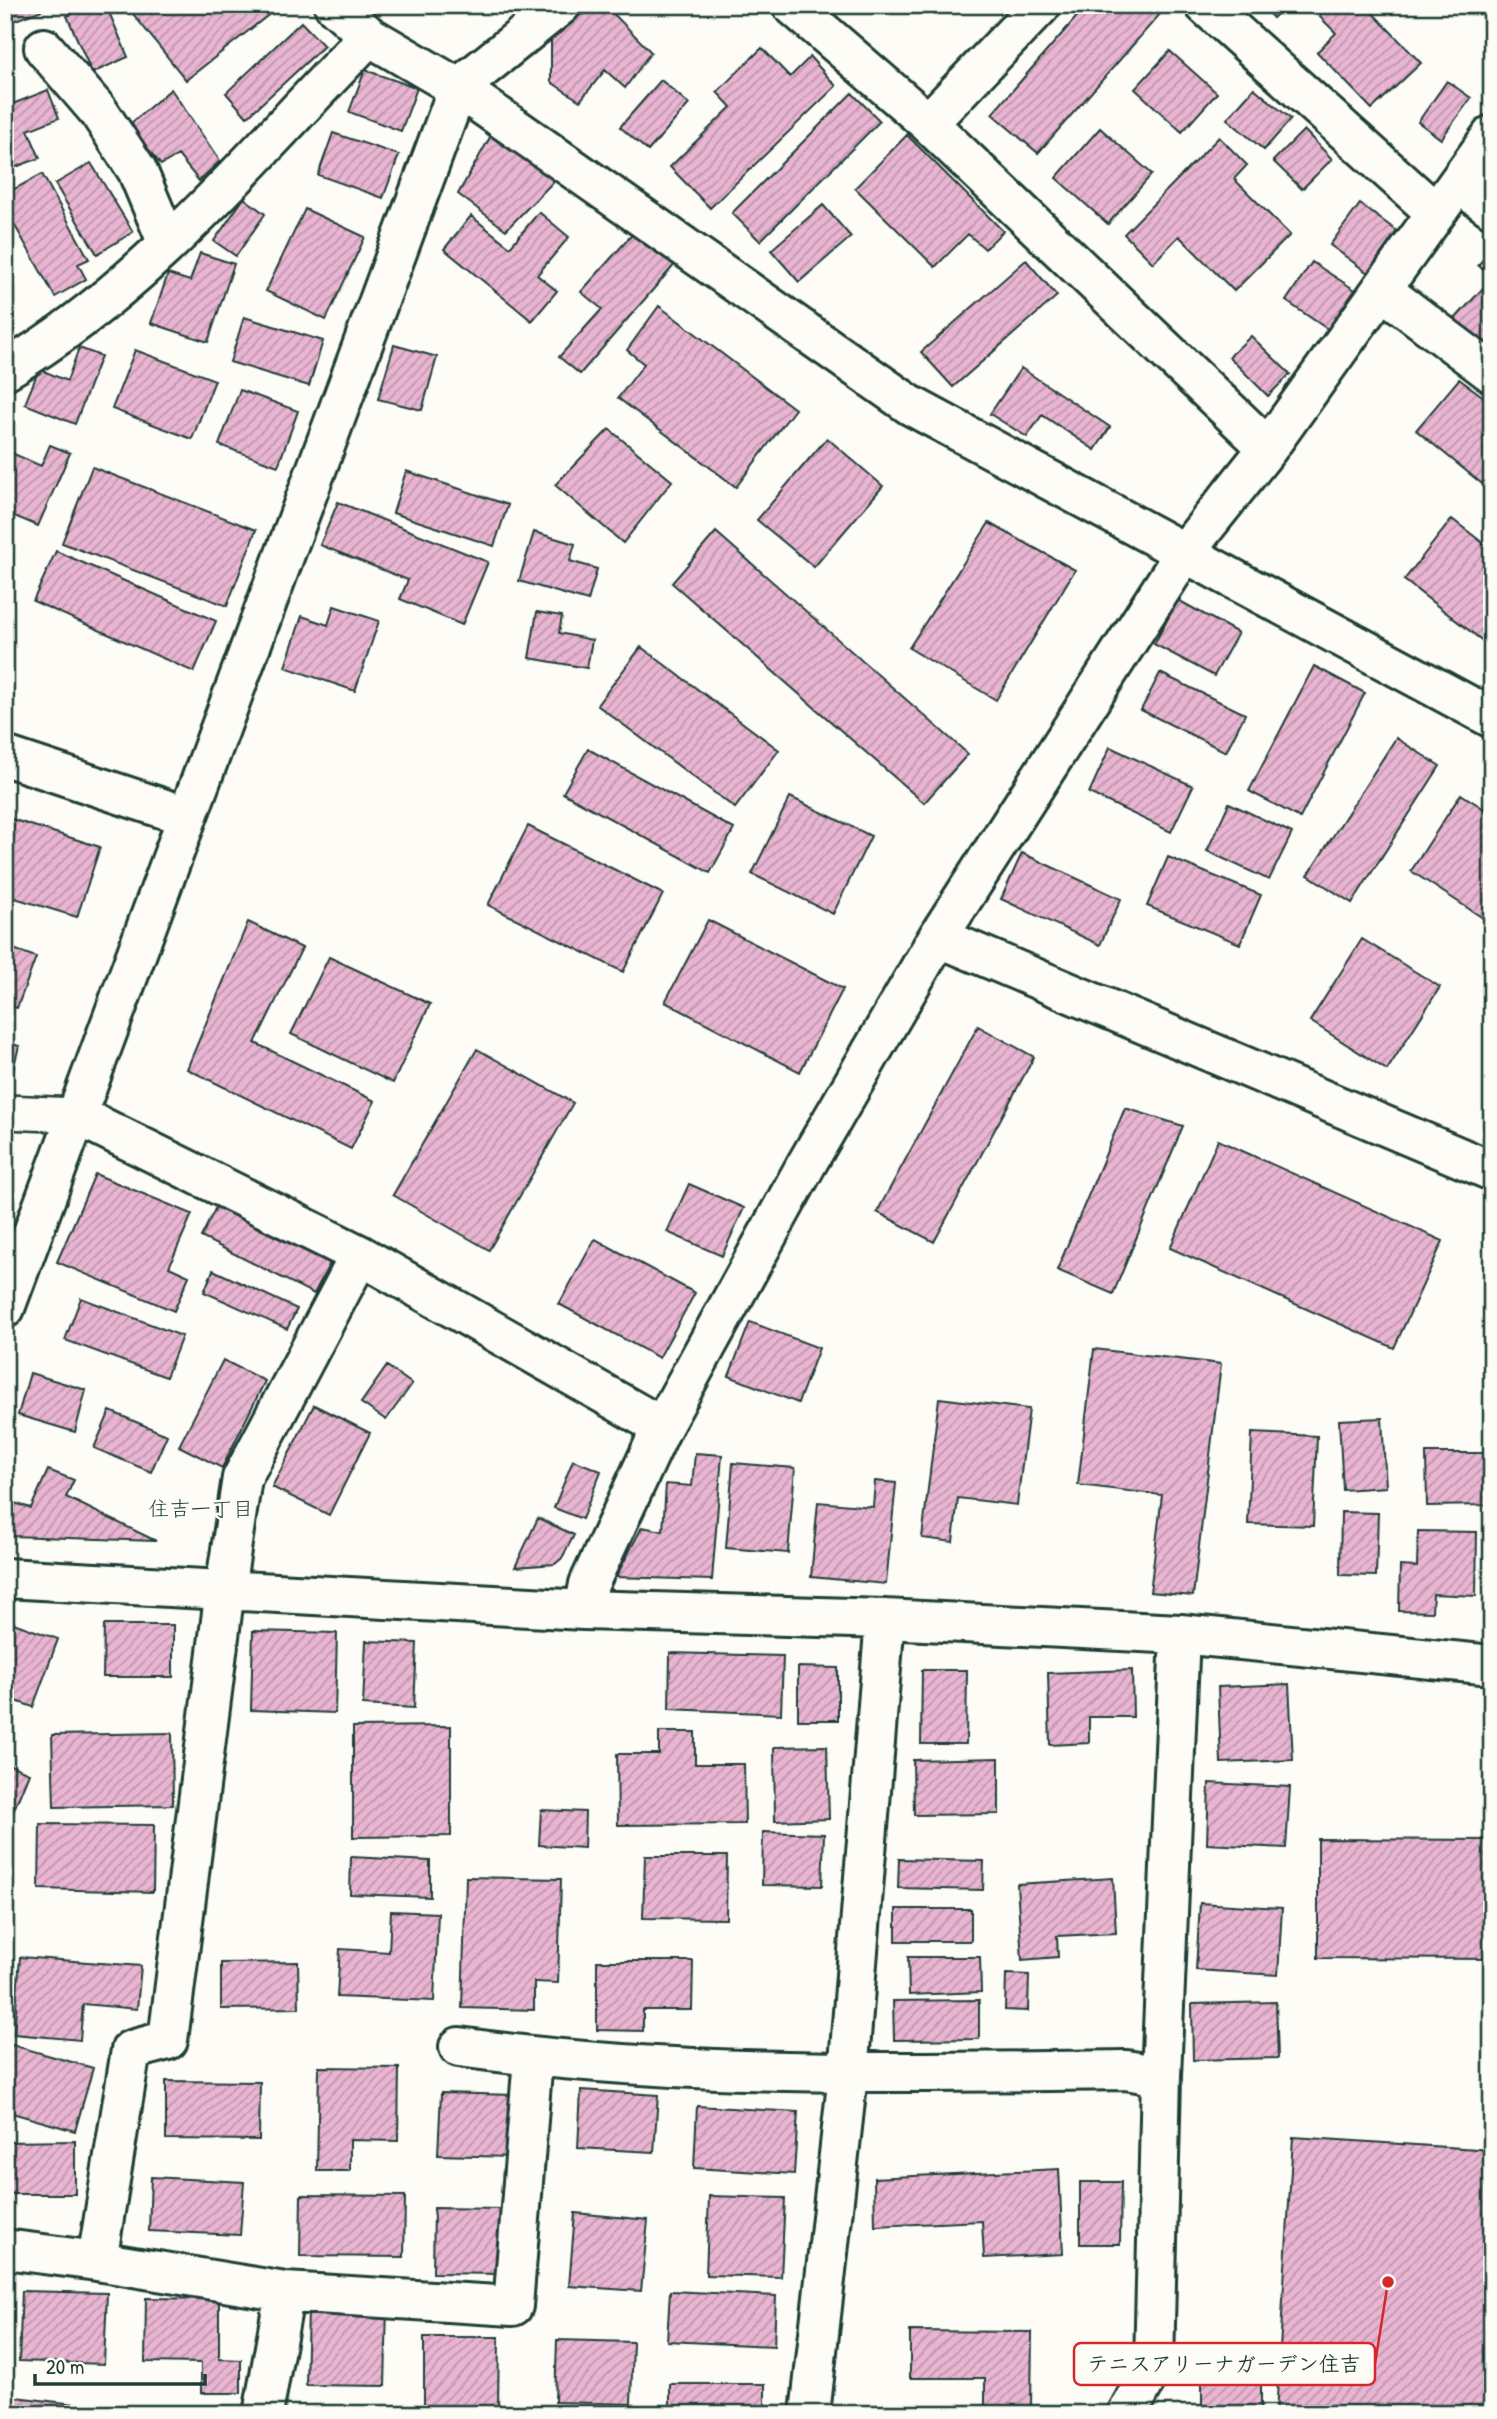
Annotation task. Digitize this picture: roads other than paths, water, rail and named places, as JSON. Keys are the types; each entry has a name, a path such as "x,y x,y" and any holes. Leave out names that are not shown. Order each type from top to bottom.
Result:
{"street":[{"path":"334,5 369,36 458,88 910,405 1492,718"},
{"path":"5,1308 458,88 561,5"},
{"path":"792,5 928,123 1268,448"},
{"path":"928,123 1041,5"},
{"path":"1205,5 1447,198 1492,208"},
{"path":"5,370 52,343 168,243 369,36"},
{"path":"44,48 99,112 137,170 168,243"},
{"path":"584,1610 589,1584 662,1427 806,1165 938,937 1185,552 1268,448 1492,135"},
{"path":"1382,289 1492,373"},
{"path":"5,756 187,816"},
{"path":"938,937 1492,1171"},
{"path":"77,1115 360,1255 662,1427"},
{"path":"97,2261 131,2050 168,2040 225,1589 242,1478 360,1255"},
{"path":"5,1578 584,1610 885,1619 1180,1634 1492,1665"},
{"path":"810,2414 848,2074 885,1619"},
{"path":"1127,2414 1154,2365 1161,2076 1180,1634"},
{"path":"458,2047 533,2057 848,2074 1126,2070 1161,2076"},
{"path":"5,2249 97,2261 285,2292 513,2306 533,2057"},
{"path":"262,2414 285,2292"}],"lane":[{"path":"5,1112 77,1115"}],"place":[{"name":"テニスアリーナガーデン住吉","path":"1388,2282"}],"district":[{"name":"住吉一丁目","path":"201,1509"}]}
